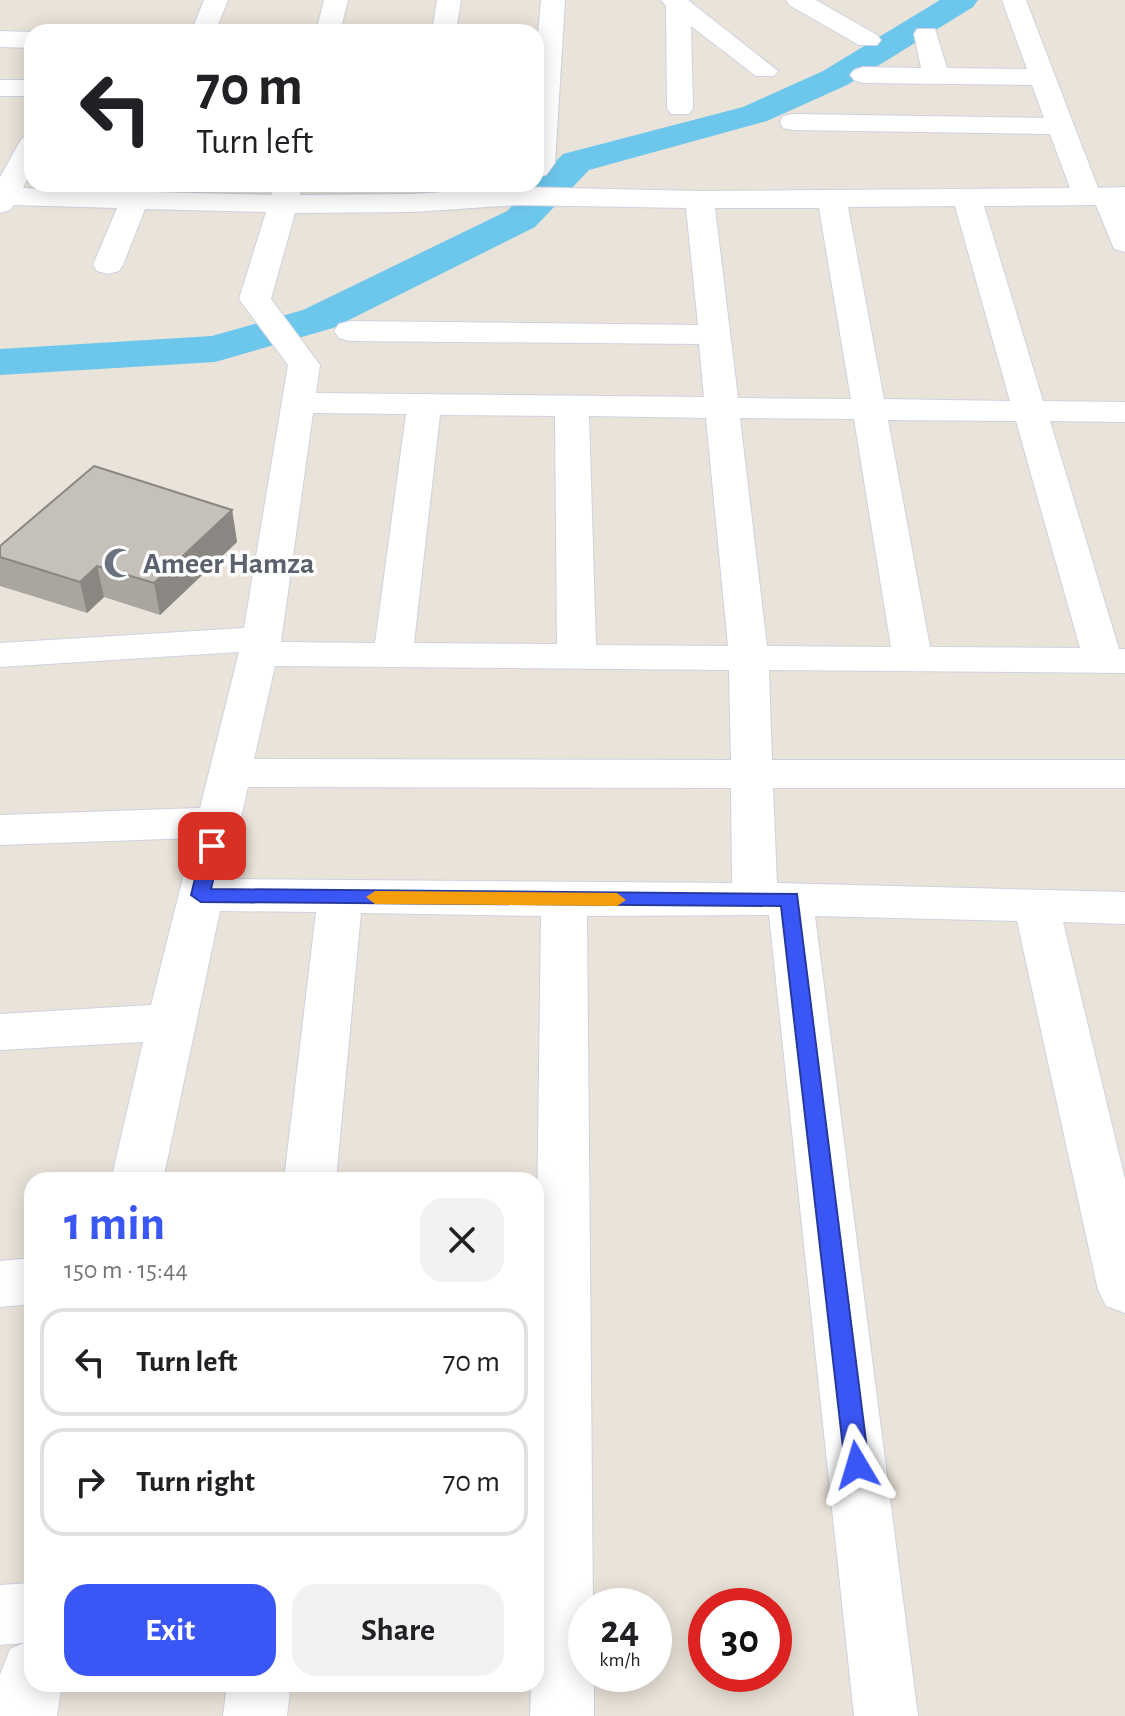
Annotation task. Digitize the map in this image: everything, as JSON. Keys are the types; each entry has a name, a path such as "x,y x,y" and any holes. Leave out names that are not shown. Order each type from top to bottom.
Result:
{"street":[{"path":"206,24 216,0"},
{"path":"330,24 336,0"},
{"path":"445,24 449,0"},
{"path":"544,122 553,0"},
{"path":"798,0 868,40"},
{"path":"1014,0 1061,126 1106,196 1125,243"},
{"path":"675,2 765,71"},
{"path":"675,2 680,108"},
{"path":"926,34 936,76"},
{"path":"0,39 24,40"},
{"path":"863,75 1043,77"},
{"path":"0,88 24,88"},
{"path":"793,122 1061,126"},
{"path":"0,138 24,140"},
{"path":"1,199 24,156"},
{"path":"1,199 138,192 513,192 700,200 1106,196"},
{"path":"108,265 138,192"},
{"path":"139,1172 171,1022 261,646 304,365 255,299 287,194"},
{"path":"0,655 261,646 393,655 1114,661 1029,411 967,198"},
{"path":"832,199 913,659"},
{"path":"700,200 749,658 752,773 886,1716"},
{"path":"350,331 715,335"},
{"path":"298,403 1125,412"},
{"path":"393,655 424,405"},
{"path":"572,406 577,656"},
{"path":"230,773 1125,774"},
{"path":"0,830 218,822"},
{"path":"201,895 564,900 772,899 1125,908"},
{"path":"311,1172 340,897"},
{"path":"562,1716 549,1603 564,900"},
{"path":"1036,906 1125,1290"},
{"path":"0,1032 171,1022"},
{"path":"0,1284 24,1282"},
{"path":"0,1615 24,1614"},
{"path":"25,1716 29,1692"},
{"path":"255,1716 258,1692"}],"building":[{"path":"94,466 232,510 154,583 97,566 80,582 0,557 0,546"}],"waterway":[{"path":"0,362 215,349 318,319 521,219 576,162 755,114 835,78 962,0"}],"slow traffic":[{"path":"375,897 617,900"}],"place":[{"name":"Ameer Hamza","path":"119,563"}],"route":[{"path":"212,846 201,895 564,900 790,899 857,1465"}]}
